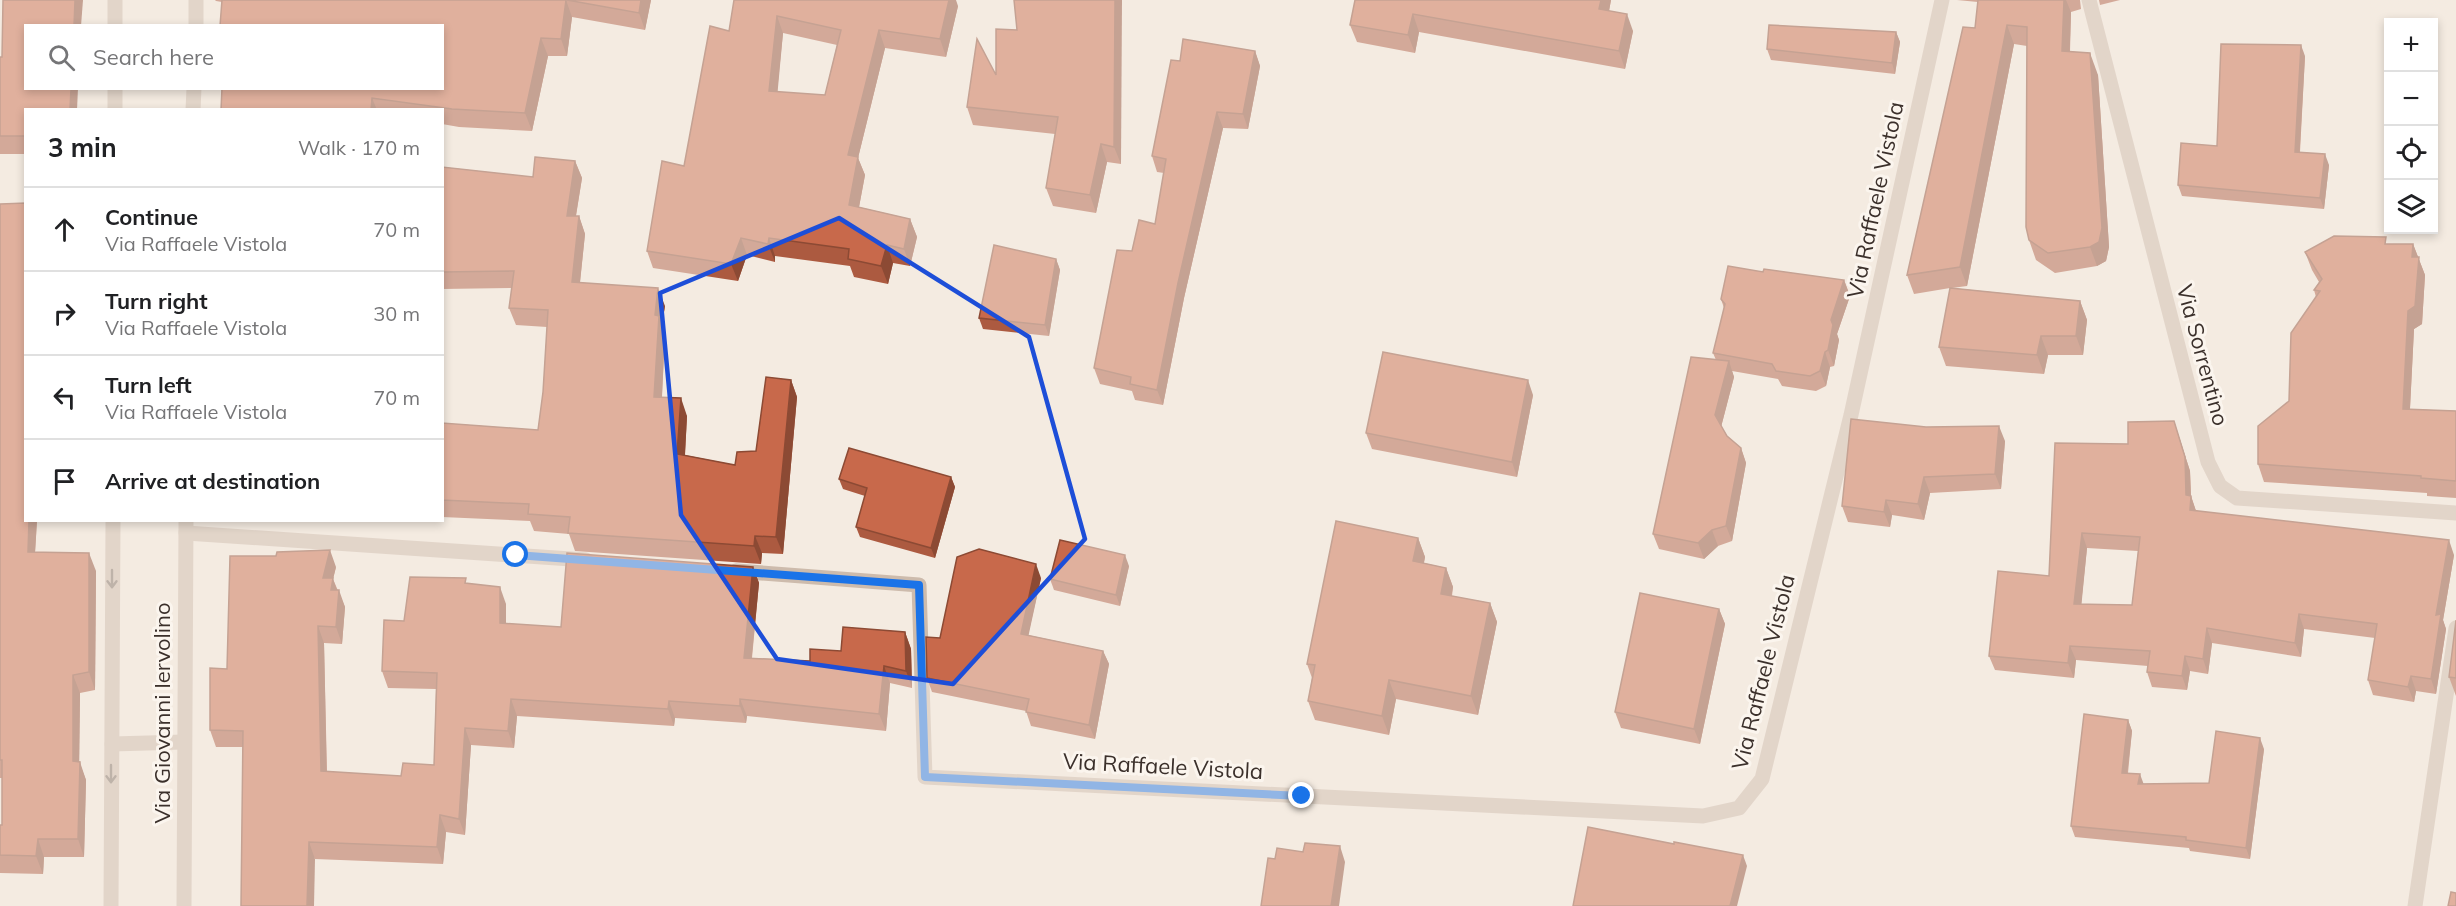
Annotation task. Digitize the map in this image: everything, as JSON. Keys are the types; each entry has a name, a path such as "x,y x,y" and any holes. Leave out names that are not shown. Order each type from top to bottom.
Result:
{"street":[{"path":"115,24 116,0"},
{"path":"196,0 196,24"},
{"name":"Via Raffaele Vistola","path":"717,570 919,585 925,777 1703,816 1738,808 1762,779 1851,415 1942,0"},
{"name":"Via Sorrentino","path":"2089,0 2208,462 2220,486 2237,498 2456,513"},
{"path":"115,90 115,108"},
{"path":"194,90 194,108"},
{"path":"111,906 113,522"},
{"path":"186,526 598,561"},
{"name":"Via Giovanni Iervolino","path":"184,906 183,742 186,526"},
{"path":"2415,906 2456,628"},
{"path":"112,744 183,742"}],"highlighted area":[{"path":"839,218 1029,337 1085,539 953,684 777,659 681,515 660,293"}],"building":[{"path":"3,0 75,0 74,24 24,24 24,90 71,90 70,108 24,108 24,136 0,136 0,57 2,57"},
{"path":"222,0 566,0 561,39 541,38 525,113 452,109 372,98 371,108 221,108 222,90 444,90 444,24 220,24"},
{"path":"567,0 641,0 639,13"},
{"path":"734,0 949,0 940,39 879,30 848,155 858,157 849,205 910,219 904,249 887,245 881,266 848,259 849,249 769,238 768,244 741,238 731,264 647,251 662,161 684,166 710,26 729,31","holes":["777,16 841,30 825,95 769,91"]},
{"path":"1014,0 1115,0 1114,147 1101,144 1090,195 1046,188 1058,117 967,107 977,39 996,75 996,29 1017,30"},
{"path":"1355,0 1601,0 1599,9 1627,14 1619,51 1413,14 1408,35 1350,25"},
{"path":"1978,0 2064,0 2062,51 2090,53 2102,228 2099,242 2090,247 2048,253 2029,240 2026,227 2027,27 2007,25 1960,267 1907,275 1963,27 1975,28"},
{"path":"1769,25 1896,32 1892,63 1767,49"},
{"path":"1183,39 1255,51 1243,114 1217,112 1178,283 1157,390 1130,384 1131,377 1094,368 1117,250 1132,251 1139,220 1155,224 1166,159 1152,156 1171,60 1180,61"},
{"path":"2221,44 2301,45 2295,152 2325,154 2320,198 2178,185 2181,143 2217,146"},
{"path":"535,157 575,161 567,216 579,216 572,282 658,288 655,315 659,316 654,397 681,398 677,454 735,465 737,452 756,451 766,377 791,380 776,537 755,536 754,546 568,533 570,517 528,514 529,504 444,500 444,423 538,430 543,392 548,310 509,308 514,271 444,272 444,167 533,177"},
{"path":"24,203 24,522 29,522 28,552 89,553 89,672 73,675 73,761 80,762 78,839 38,839 36,856 0,855 2,760 0,760 0,204"},
{"path":"2334,236 2386,237 2385,244 2413,244 2412,257 2419,257 2415,306 2408,311 2403,409 2456,411 2456,481 2421,478 2421,476 2258,464 2258,426 2289,401 2291,333 2320,291 2314,290 2322,279 2305,252"},
{"path":"994,245 1056,259 1045,325 979,318"},
{"path":"1728,266 1844,280 1831,320 1833,325 1828,350 1825,352 1820,371 1810,376 1776,371 1772,364 1713,353 1725,304 1721,299"},
{"path":"1950,288 2080,301 2076,336 2041,336 2037,355 1939,347"},
{"path":"1383,352 1528,380 1512,462 1366,433"},
{"path":"1691,357 1729,361 1715,415 1727,436 1741,448 1726,526 1712,530 1698,543 1653,534"},
{"path":"1851,419 1926,427 1999,426 1995,474 1924,477 1918,504 1886,500 1884,512 1842,506"},
{"path":"2174,421 2185,457 2186,495 2191,496 2190,510 2449,540 2436,615 2441,614 2431,679 2411,676 2408,687 2368,680 2377,624 2299,614 2295,643 2207,628 2203,659 2185,656 2182,676 2147,672 2150,651 2070,646 2068,663 1989,656 1998,571 2049,576 2055,443 2128,444 2128,422","holes":["2082,533 2140,537 2132,605 2074,604"]},
{"path":"849,448 951,477 931,548 856,527 867,488 839,479"},
{"path":"1336,521 1418,538 1413,561 1446,568 1441,594 1490,603 1471,696 1389,680 1382,716 1308,701 1315,665 1307,664"},
{"path":"1060,540 1125,555 1116,595 1050,579"},
{"path":"979,549 1036,564 1021,634 1103,651 1089,725 1026,712 1029,699 927,678 926,637 940,638 957,557"},
{"path":"330,550 323,578 333,578 331,590 339,590 336,627 318,626 321,771 401,776 403,763 434,765 437,673 382,671 384,620 404,621 410,577 466,578 465,583 500,587 500,623 561,627 567,553 753,567 744,658 810,661 810,649 841,651 843,627 905,632 906,671 884,666 879,714 740,699 740,706 669,701 668,709 511,699 508,731 465,728 459,819 440,815 437,847 309,842 307,906 241,906 243,731 210,730 210,668 227,669 230,556 276,556 277,552"},
{"path":"1640,593 1719,609 1694,729 1615,712"},
{"path":"2456,620 2456,678 2449,677"},
{"path":"2084,714 2128,720 2122,773 2140,774 2138,784 2209,783 2216,731 2260,738 2246,848 2186,840 2186,837 2071,826"},
{"path":"1588,827 1743,855 1730,906 1573,906"},
{"path":"1305,843 1340,846 1331,906 1261,906 1268,858 1275,859 1277,848 1303,852"},
{"path":"2451,892 2456,893 2456,906 2448,906"}],"route":[{"path":"516,555 919,585 925,777 1302,796"}]}
